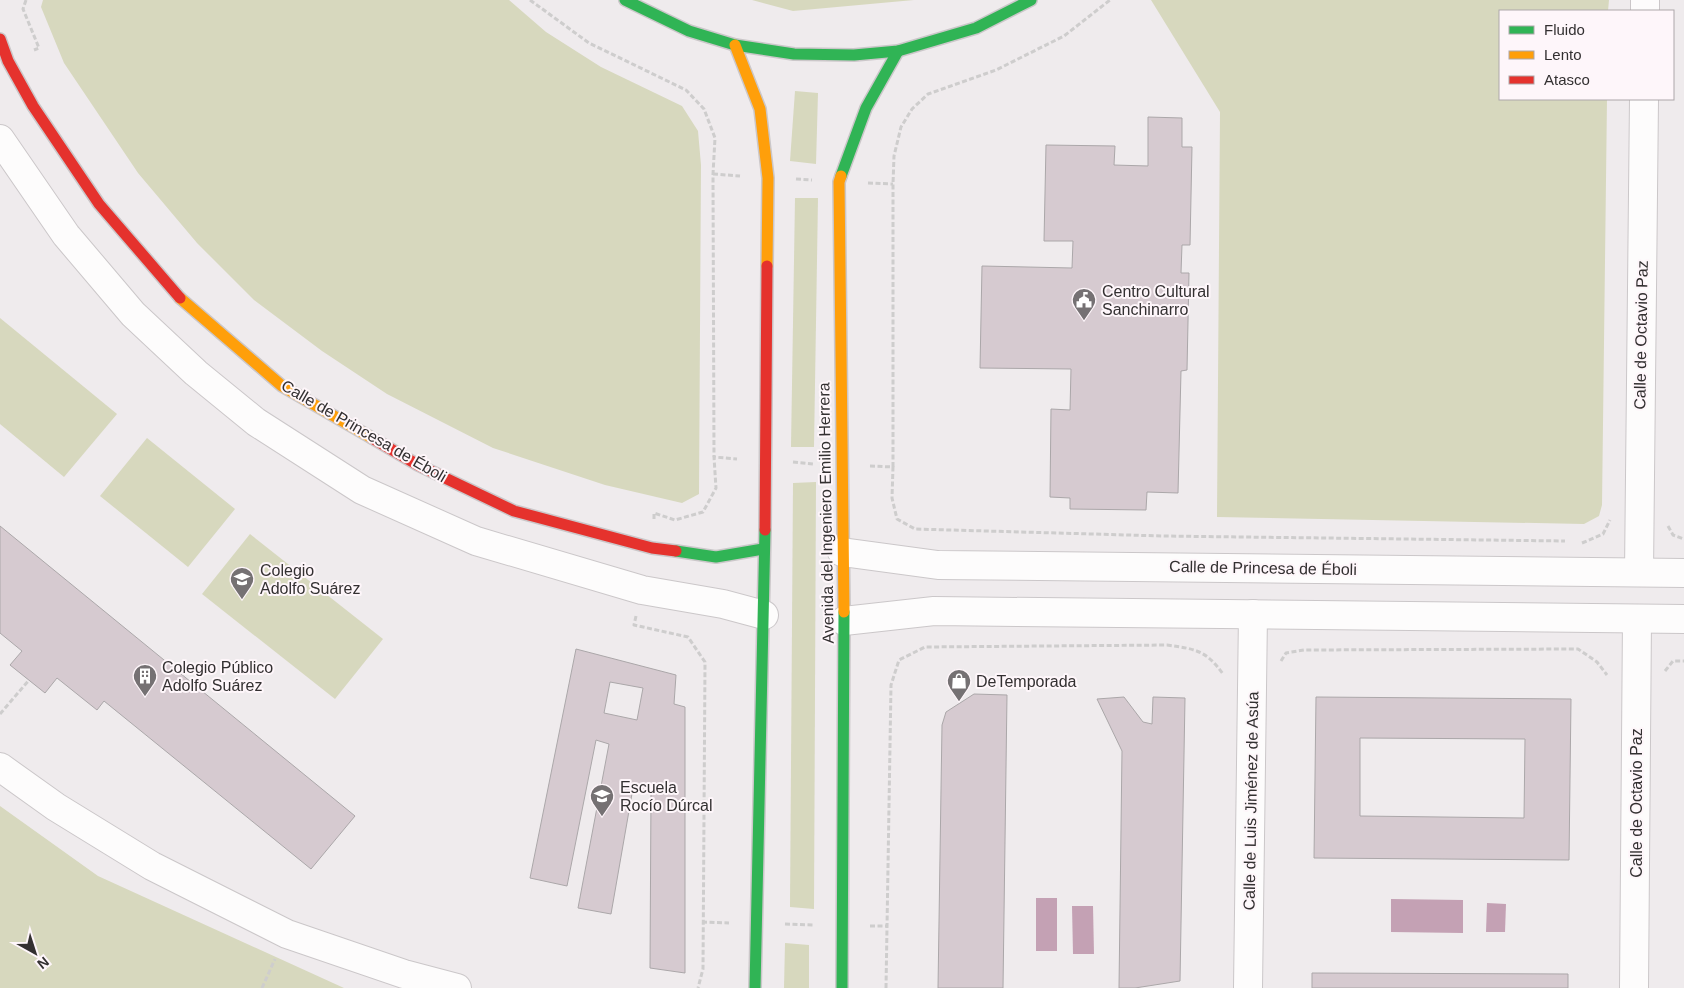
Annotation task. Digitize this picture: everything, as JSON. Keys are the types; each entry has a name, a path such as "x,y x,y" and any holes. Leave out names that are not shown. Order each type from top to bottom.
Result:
{"street":[{"path":"625,0 690,32 735,45 794,54 854,55 898,51 976,28 1031,0"},
{"name":"Calle de Princesa de Éboli","path":"0,40 8,61 33,106 100,204 174,293 282,386 418,465 514,511 652,548 716,557 763,548"},
{"path":"735,45 760,110 768,178 763,548 764,615 755,988"},
{"name":"Avenida del Ingeniero Emilio Herrera","path":"842,988 844,620 839,182 866,108 898,51"},
{"name":"Calle de Octavio Paz","path":"1639,572 1644,100"},
{"path":"0,139 66,235 133,314 196,373 256,422 362,490 476,541 642,590 723,604 764,615"},
{"name":"Calle de Princesa de Éboli","path":"842,552 938,565 1684,572"},
{"path":"844,620 934,611 1684,619"},
{"name":"Calle de Luis Jiménez de Asúa","path":"1248,988 1253,614"},
{"name":"Calle de Octavio Paz","path":"1634,988 1637,619"},
{"path":"0,767 56,806 152,866 287,934 404,974 456,988"}],"path":[{"path":"530,0 589,43 686,90 704,109 715,138 713,174 714,457"},
{"path":"893,467 893,184 894,156 901,127 912,109 928,94 996,70 1064,36 1110,0"},
{"path":"713,174 893,184"},
{"path":"886,988 891,685 899,660 925,647 1167,645 1192,648 1209,656 1223,673 1227,690 1252,693"},
{"path":"1278,666 1286,653 1304,650 1578,649 1597,662 1607,676 1613,701 1636,703"},
{"path":"1662,674 1673,661 1684,661"},
{"path":"0,714 29,680"},
{"path":"702,922 887,926"}],"green space":[{"path":"43,0 509,0 546,32 601,67 682,106 698,131 701,165 699,494 682,503 605,485 493,448 387,394 322,351 254,300 197,243 138,173 64,63 41,7"},
{"path":"752,0 914,0 793,11"},
{"path":"1151,0 1609,0 1608,10 1499,10 1499,100 1607,100 1602,505 1599,516 1584,524 1217,517 1220,112"},
{"path":"795,91 818,93 816,164 790,161"},
{"path":"795,198 818,198 814,447 791,447"},
{"path":"0,318 117,414 64,477 0,424"},
{"path":"147,438 235,509 188,567 100,496"},
{"path":"816,482 814,909 790,907 793,483"},
{"path":"250,534 383,639 335,699 202,594"},
{"path":"0,806 98,876 344,988 0,988"},
{"path":"785,943 809,945 809,988 784,988"}],"shaded area":[{"path":"1036,898 1057,898 1057,951 1036,951"},
{"path":"1391,899 1463,900 1463,933 1391,932"},
{"path":"1487,903 1506,904 1505,932 1486,932"},
{"path":"1072,906 1093,906 1094,954 1073,954"}],"building":[{"name":"Centro Cultural Sanchinarro","path":"1148,117 1182,118 1182,147 1192,147 1190,245 1182,245 1181,273 1189,273 1187,370 1181,371 1178,493 1147,492 1146,510 1070,509 1070,498 1050,497 1051,409 1070,410 1071,369 980,368 982,266 1072,268 1073,241 1044,241 1046,145 1115,146 1114,165 1148,166"},
{"name":"Colegio Público Adolfo Suárez","path":"0,526 355,816 311,869 104,701 97,710 57,678 45,693 10,665 22,651 0,633"},
{"path":"576,649 676,675 674,704 685,707 685,973 650,968 651,792 633,788 611,914 578,908 609,744 596,740 567,886 530,878","holes":["610,682 643,688 637,720 604,713"]},
{"path":"974,694 1007,695 1003,988 938,988 942,725 946,712"},
{"path":"1124,697 1143,722 1152,724 1153,697 1185,698 1180,981 1135,988 1119,988 1122,751 1097,699"},
{"path":"1316,697 1571,699 1569,860 1314,858","holes":["1360,738 1525,739 1524,818 1360,816"]},
{"path":"1312,973 1568,974 1568,988 1312,988"}],"traffic: fast":[{"path":"625,0 689,31 735,45 794,54 854,55 898,51 976,28 1031,0"},
{"path":"841,176 866,108 898,51"},
{"path":"755,988 765,530"},
{"path":"676,551 716,557 763,549"},
{"path":"842,988 844,612"}],"traffic: slow":[{"path":"735,45 760,109 768,178 767,266"},
{"path":"841,176 839,182 844,612"},
{"path":"180,298 282,386 372,438"}],"traffic: jam":[{"path":"0,39 8,61 33,106 99,204 180,298"},
{"path":"765,530 767,266"},
{"path":"372,438 418,465 514,511 652,548 676,551"}],"place":[{"name":"Centro Cultural Sanchinarro","path":"1084,321"},
{"name":"Colegio Adolfo Suárez","path":"242,600"},
{"name":"Colegio Público Adolfo Suárez","path":"145,697"},
{"name":"DeTemporada","path":"959,702"},
{"name":"Escuela Rocío Dúrcal","path":"602,817"}]}
